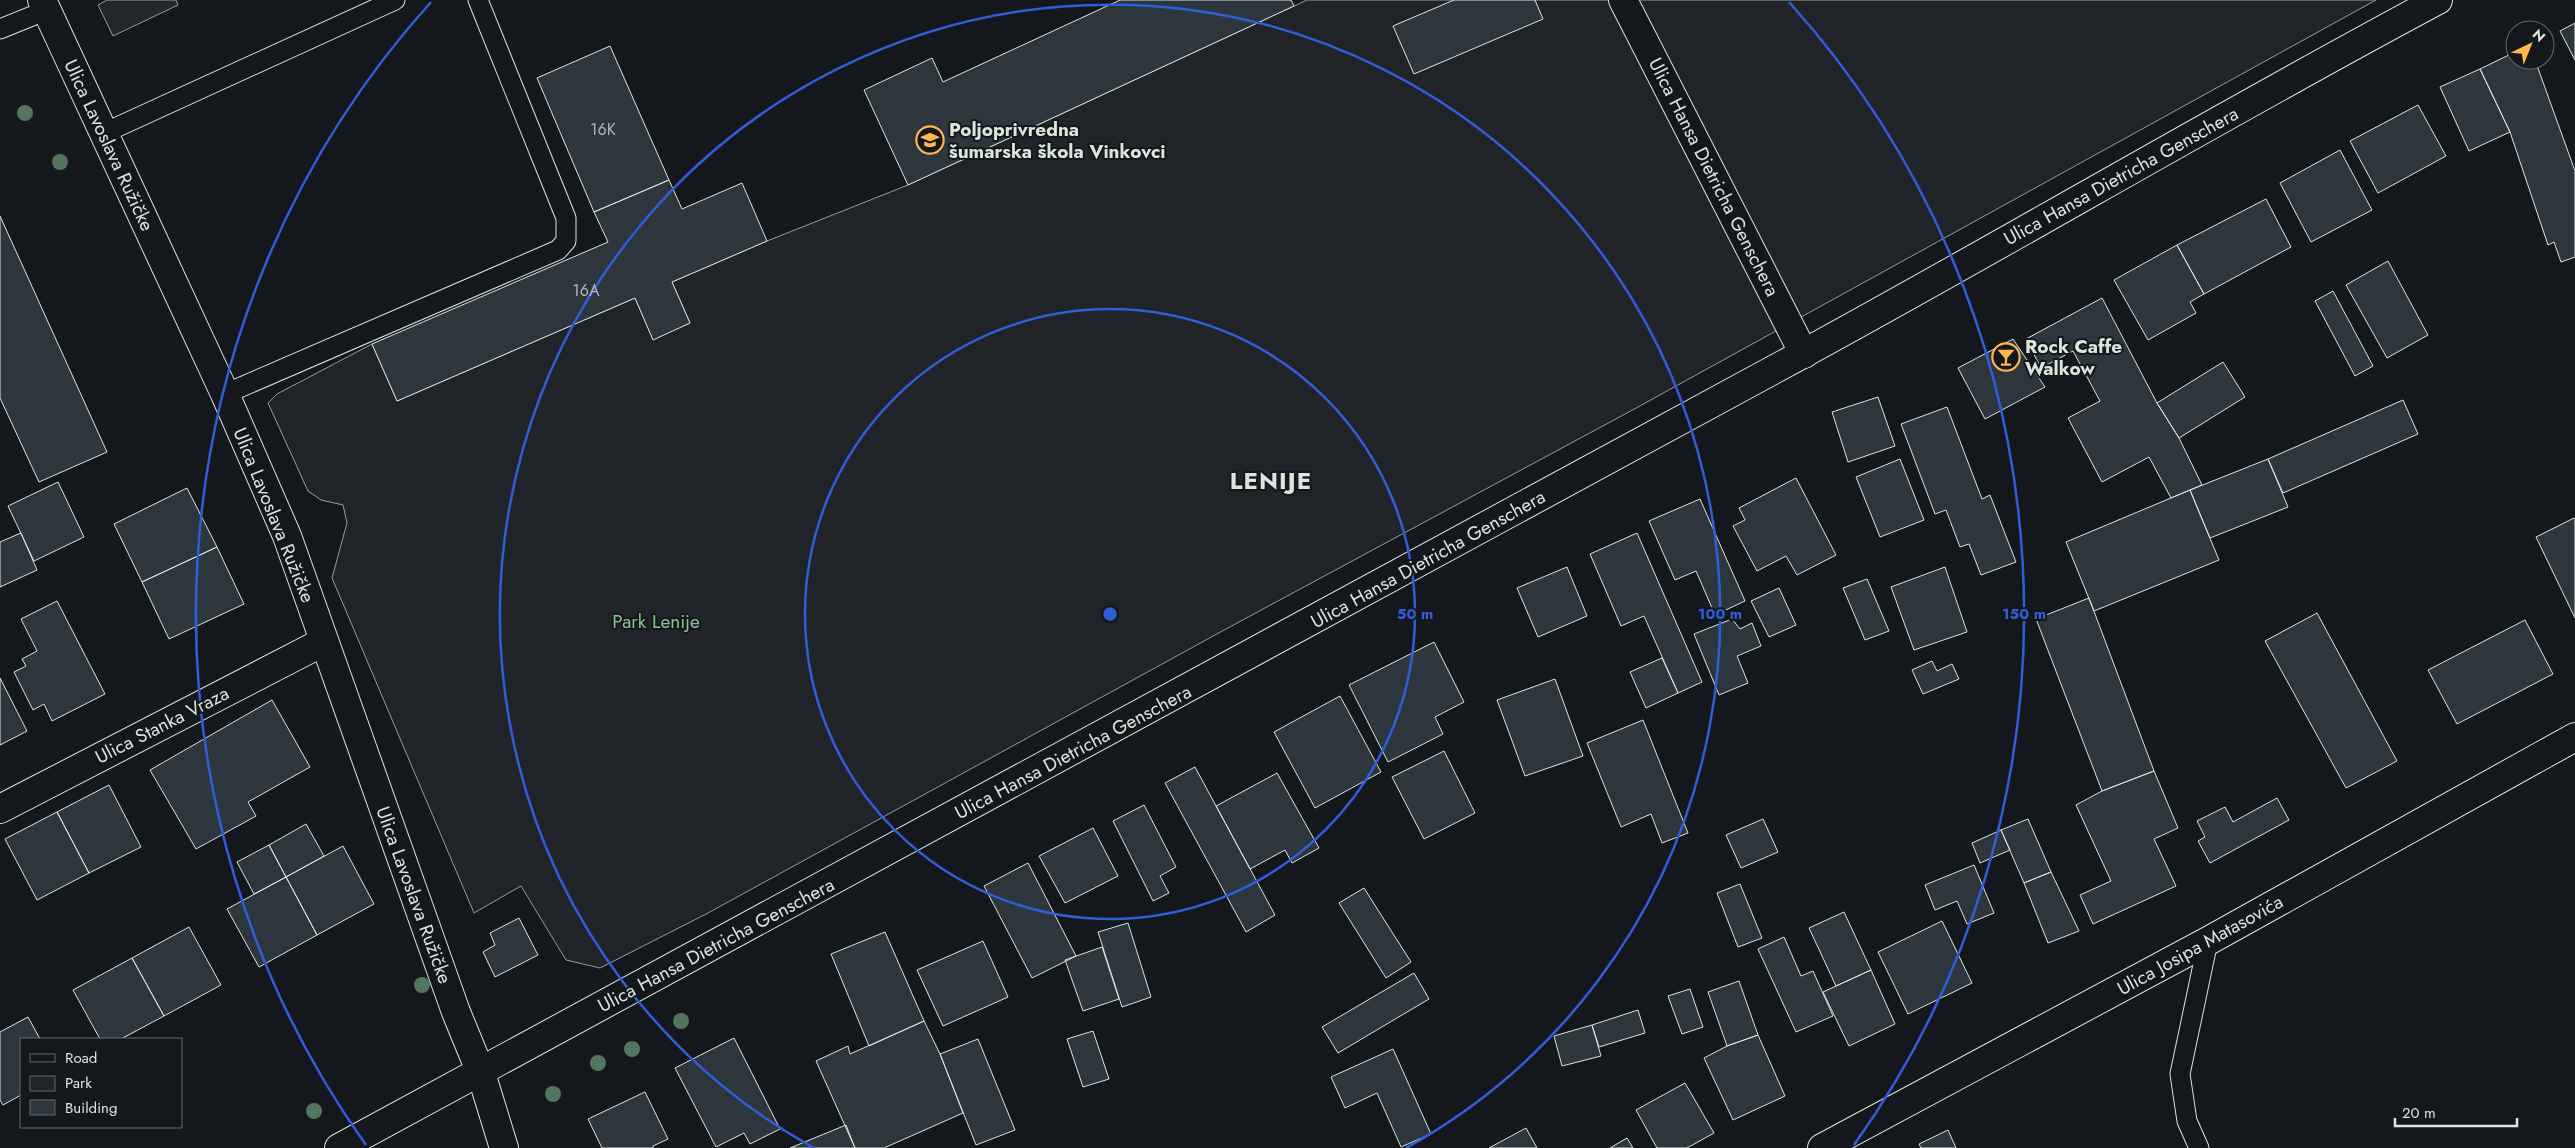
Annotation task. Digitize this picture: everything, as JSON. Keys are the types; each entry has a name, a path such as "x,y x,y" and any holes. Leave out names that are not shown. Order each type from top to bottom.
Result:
{"street":[{"name":"Ulica Hansa Dietricha Genschera","path":"1623,0 1804,354"},
{"name":"Ulica Hansa Dietricha Genschera","path":"339,1148 481,1073 1804,354 2324,61 2438,0"},
{"name":"Ulica Lavoslava Ružičke","path":"44,5 102,134 225,394 287,536 456,1012 481,1073 504,1148"},
{"name":"Ulica Stanka Vraza","path":"0,809 324,642"},
{"name":"Ulica Josipa Matasovića","path":"1822,1148 2208,941 2575,737"}],"lane":[{"path":"102,134 395,0"},
{"path":"225,394 558,250 566,241 566,218 478,0"},
{"path":"0,29 44,5"},
{"path":"2199,1148 2187,1121 2180,1074 2208,941"}],"green space":[{"name":"Park Lenije","path":"1307,0 2376,0 1638,407 1226,629 708,913 600,968 566,960 521,886 474,913 332,578 347,523 343,505 321,500 308,491 268,403 277,394 372,344 397,401 635,298 653,339 690,323 672,282 767,241 908,185"}],"shaded area":[{"path":"107,0 176,0 178,5 113,36 98,5"}],"building":[{"path":"1120,0 1291,0 1294,6 908,185 864,90 932,58 943,82"},
{"path":"1454,0 1535,0 1543,19 1414,74 1393,26"},
{"path":"2575,23 2575,60 2560,31"},
{"path":"610,46 669,180 594,212 537,78"},
{"path":"2505,57 2505,70 2539,70 2575,171 2575,257 2561,262 2554,242 2548,245 2510,132 2480,69"},
{"path":"2480,69 2510,132 2469,151 2440,87"},
{"path":"2418,105 2446,156 2378,193 2350,141"},
{"path":"2340,150 2372,210 2311,242 2280,183"},
{"path":"669,180 682,209 742,183 767,241 672,282 690,323 653,340 635,298 397,401 372,344 608,242 594,212"},
{"path":"2266,199 2291,247 2204,294 2177,245"},
{"path":"0,216 107,452 39,482 0,398"},
{"path":"2177,245 2204,294 2190,302 2196,313 2148,340 2114,280"},
{"path":"2388,261 2428,335 2387,358 2346,285"},
{"path":"2333,291 2373,366 2355,376 2315,301"},
{"path":"2102,298 2157,403 2179,438 2202,485 2171,498 2149,457 2102,482 2068,418 2100,401 2073,351 2041,368 2026,339"},
{"path":"2013,339 2045,387 1985,419 1958,368"},
{"path":"2223,362 2245,397 2179,438 2157,403"},
{"path":"1878,397 1895,446 1848,462 1832,412"},
{"path":"2403,400 2418,434 2283,493 2268,459"},
{"path":"1947,407 1982,499 1990,495 2016,562 1981,575 1969,544 1960,547 1946,510 1935,514 1901,424"},
{"path":"1900,459 1924,520 1880,537 1856,477"},
{"path":"2268,459 2288,507 2210,538 2190,490"},
{"path":"1796,478 1836,555 1797,575 1786,556 1757,571 1733,526 1745,520 1739,508"},
{"path":"58,482 84,537 34,561 8,506"},
{"path":"187,488 217,547 142,582 114,524"},
{"path":"2190,490 2219,560 2094,611 2066,542"},
{"path":"1700,499 1745,601 1715,615 1696,571 1675,580 1649,521"},
{"path":"2574,518 2575,520 2575,618 2536,537"},
{"path":"21,533 37,570 0,587 0,542"},
{"path":"1637,533 1702,682 1678,693 1644,616 1621,626 1590,554"},
{"path":"217,547 244,604 169,639 142,582"},
{"path":"1567,567 1587,616 1538,637 1517,588"},
{"path":"1945,567 1967,632 1914,650 1891,587"},
{"path":"1867,579 1889,631 1865,640 1843,588"},
{"path":"1779,588 1796,625 1769,637 1751,601"},
{"path":"2089,598 2154,771 2102,791 2036,619"},
{"path":"57,601 105,694 52,721 44,704 33,710 14,672 26,666 22,659 37,651 21,619"},
{"path":"2317,613 2397,761 2346,788 2265,641"},
{"path":"1732,619 1740,629 1752,623 1761,646 1737,656 1748,683 1719,695 1694,634"},
{"path":"2525,620 2553,674 2457,724 2428,670"},
{"path":"1434,642 1464,702 1435,717 1443,734 1388,762 1349,685"},
{"path":"1662,658 1678,693 1646,708 1630,672"},
{"path":"1932,661 1937,671 1952,664 1959,679 1923,694 1912,670"},
{"path":"0,678 27,731 0,745"},
{"path":"1555,679 1583,756 1525,776 1497,700"},
{"path":"1340,696 1381,772 1315,808 1274,732"},
{"path":"272,700 310,767 248,802 256,816 196,849 150,770"},
{"path":"1643,720 1688,833 1662,843 1651,814 1621,827 1587,743"},
{"path":"1444,751 1475,813 1424,839 1392,777"},
{"path":"1195,767 1275,915 1246,932 1165,783"},
{"path":"2154,771 2178,828 2154,839 2176,886 2093,924 2080,895 2111,881 2076,805 2102,791"},
{"path":"1277,773 1319,848 1292,863 1285,850 1250,869 1216,806"},
{"path":"109,785 141,847 89,873 57,812"},
{"path":"2277,798 2289,820 2210,863 2198,841 2205,837 2197,821 2225,807 2233,822"},
{"path":"1144,805 1176,867 1160,876 1169,893 1153,901 1113,821"},
{"path":"57,812 89,873 37,900 5,839"},
{"path":"1763,819 1778,852 1741,868 1726,835"},
{"path":"2028,819 2051,872 2024,883 2001,830"},
{"path":"306,824 324,856 286,877 269,845"},
{"path":"1093,828 1118,876 1065,903 1039,856"},
{"path":"2001,830 2010,850 1980,863 1972,843"},
{"path":"269,845 286,877 254,894 237,862"},
{"path":"343,846 374,904 317,935 286,877"},
{"path":"1028,863 1076,956 1032,978 984,886"},
{"path":"1974,865 1994,913 1967,924 1957,901 1935,910 1925,885"},
{"path":"2051,872 2079,931 2048,943 2024,883"},
{"path":"286,877 317,935 259,967 227,909"},
{"path":"1740,884 1762,938 1738,947 1717,893"},
{"path":"1364,888 1411,962 1386,978 1339,903"},
{"path":"1844,912 1871,970 1836,986 1809,928"},
{"path":"519,918 538,955 495,977 483,952 495,945 490,933"},
{"path":"1942,921 1972,983 1908,1014 1878,952"},
{"path":"1128,923 1151,997 1122,1007 1098,932"},
{"path":"189,927 221,985 164,1016 132,958"},
{"path":"885,932 924,1021 869,1046 831,954"},
{"path":"1784,937 1801,976 1813,971 1833,1016 1796,1032 1758,949"},
{"path":"983,941 1008,997 943,1026 917,970"},
{"path":"1102,947 1119,999 1083,1011 1065,960"},
{"path":"132,958 164,1016 123,1038 99,1038 73,990"},
{"path":"1871,970 1895,1024 1849,1046 1823,992"},
{"path":"1414,973 1429,999 1338,1053 1322,1027"},
{"path":"1739,981 1758,1035 1727,1046 1708,992"},
{"path":"1690,989 1703,1027 1682,1034 1668,996"},
{"path":"1638,1010 1645,1033 1599,1047 1592,1025"},
{"path":"28,1017 39,1038 20,1038 20,1096 3,1105 0,1100 0,1032"},
{"path":"924,1021 940,1054 963,1113 884,1148 855,1148 816,1061 848,1046 850,1054"},
{"path":"1592,1025 1601,1056 1562,1066 1554,1036"},
{"path":"1093,1031 1109,1079 1083,1087 1067,1039"},
{"path":"1758,1035 1785,1096 1733,1120 1704,1058 1727,1046"},
{"path":"734,1038 780,1129 750,1144 744,1133 716,1147 675,1068"},
{"path":"978,1039 1015,1130 976,1145 940,1054"},
{"path":"1393,1049 1431,1134 1401,1147 1377,1093 1345,1108 1331,1077"},
{"path":"1685,1083 1714,1133 1687,1148 1657,1148 1636,1110"},
{"path":"645,1092 668,1139 653,1146 653,1148 602,1148 588,1119"},
{"path":"846,1125 855,1148 790,1148"},
{"path":"1526,1128 1537,1148 1489,1148"},
{"path":"1948,1130 1956,1148 1921,1148 1919,1144"},
{"path":"1627,1138 1633,1148 1610,1148"}],"place":[{"name":"Poljoprivredna šumarska škola Vinkovci","path":"930,140"},
{"name":"Rock Caffe Walkow","path":"2006,357"}],"district":[{"name":"LENIJE","path":"1271,480"}]}
